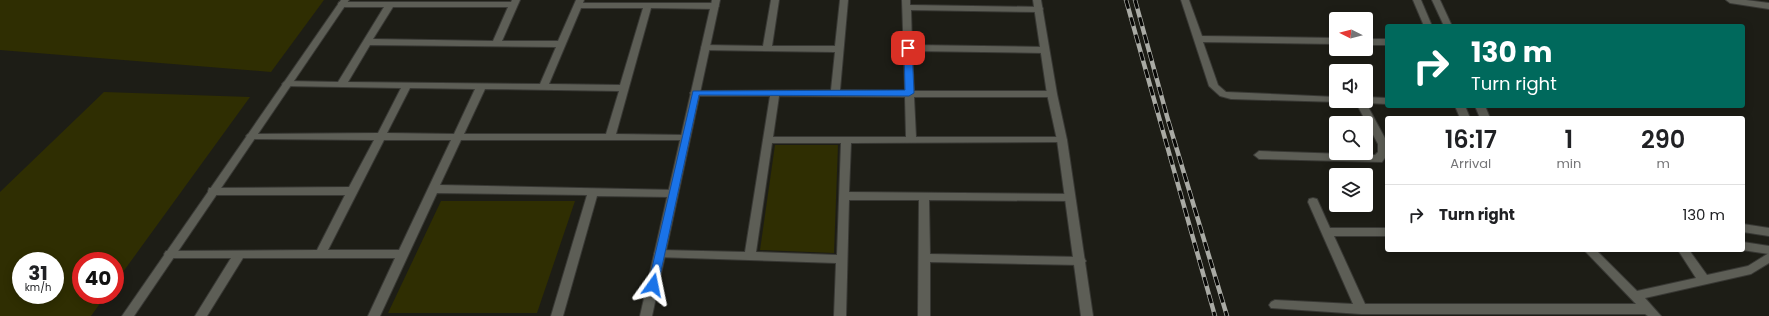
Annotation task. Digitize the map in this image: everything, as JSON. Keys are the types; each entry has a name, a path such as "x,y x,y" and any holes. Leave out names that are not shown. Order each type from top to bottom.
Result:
{"street":[{"path":"767,48 775,0"},
{"path":"835,93 838,49 844,0"},
{"path":"1185,0 1214,86 1223,94 1231,96 1329,100"},
{"path":"1417,0 1427,24"},
{"path":"1436,0 1447,24"},
{"path":"1730,0 1769,6"},
{"path":"128,316 343,2 390,4 446,2 515,3 496,44"},
{"path":"543,88 578,2 648,5 715,3 646,316"},
{"path":"341,85 390,4"},
{"path":"911,140 906,4 1038,4 1052,94 1062,140 1087,316"},
{"path":"610,137 648,5"},
{"path":"1199,39 1329,41"},
{"path":"367,42 561,44"},
{"path":"1373,42 1385,42"},
{"path":"705,48 838,49"},
{"path":"908,48 1045,50"},
{"path":"287,84 624,88"},
{"path":"320,254 407,86"},
{"path":"374,316 481,87"},
{"path":"696,93 1052,94"},
{"path":"750,257 775,93"},
{"path":"1373,100 1385,101"},
{"path":"1260,156 1378,159 1383,153 1383,144 1364,108"},
{"path":"251,136 685,138"},
{"path":"768,140 1062,140"},
{"path":"840,316 846,140"},
{"path":"434,189 673,193"},
{"path":"213,191 352,191"},
{"path":"557,316 593,192"},
{"path":"844,196 1070,197"},
{"path":"924,197 924,316"},
{"path":"1313,202 1361,309"},
{"path":"1745,228 1769,232"},
{"path":"1327,232 1385,232"},
{"path":"1745,246 1769,250"},
{"path":"1591,252 1651,313"},
{"path":"1684,252 1704,280"},
{"path":"170,254 404,254"},
{"path":"201,316 240,254"},
{"path":"660,254 842,259"},
{"path":"1635,296 1751,270 1769,257"},
{"path":"924,258 1080,261"},
{"path":"1275,305 1361,309 1525,313 1651,313"}],"shaded area":[{"path":"0,0 324,0 271,72 0,50"},
{"path":"104,92 250,97 124,271 124,252 72,252 72,304 100,304 91,316 0,316 0,192"},
{"path":"775,145 838,145 834,253 760,250"},
{"path":"441,201 575,201 537,313 388,313"}],"railway":[{"path":"1126,0 1215,316"},
{"path":"1135,0 1168,120 1227,316"}],"route":[{"path":"653,285 696,93 909,93 908,48"}]}
